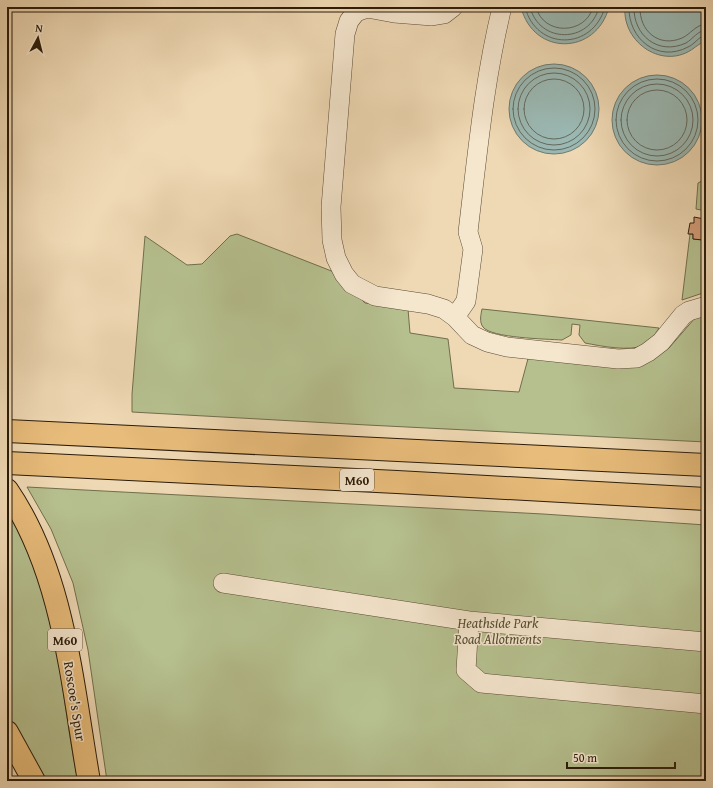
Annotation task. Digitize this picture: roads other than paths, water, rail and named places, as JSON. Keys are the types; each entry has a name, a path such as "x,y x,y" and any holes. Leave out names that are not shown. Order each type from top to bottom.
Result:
{"highway":[{"name":"M60","path":"7,431 706,465"},
{"name":"M60","path":"7,463 706,499"},
{"name":"Roscoe's Spur","path":"12,497 37,543 53,587 67,649 89,781"},
{"path":"7,732 34,781"}],"lane":[{"path":"453,7 444,14 432,16 394,13 367,8 356,12 349,21 345,34 331,207 332,240 336,258 344,274 352,284 375,296 428,304 444,309 455,317 472,335 487,342 507,347 538,349 618,359 637,358 648,352 661,342 683,315 689,311 706,306"},
{"path":"455,317 466,301 473,249 468,232 484,98 493,43 502,7"},
{"path":"223,583 469,620 706,642"},
{"path":"469,620 466,670 481,683 706,704"}],"water":[{"path":"521,7 609,7 602,23 591,35 579,41 565,44 551,41 538,35 528,23"},
{"path":"625,7 706,7 707,27 705,38 699,45 682,54 670,56 658,55 647,50 630,32 626,20"},
{"path":"554,64 571,68 586,77 595,92 599,109 595,126 586,141 571,150 554,154 537,150 522,141 513,126 509,109 513,92 522,77 537,68"},
{"path":"657,75 674,79 689,88 698,103 702,120 698,137 689,152 674,161 657,165 640,161 625,152 616,137 612,120 616,103 625,88 640,79"}],"park label":[{"name":"Heathside Park Road Allotments","path":"498,632"}]}
